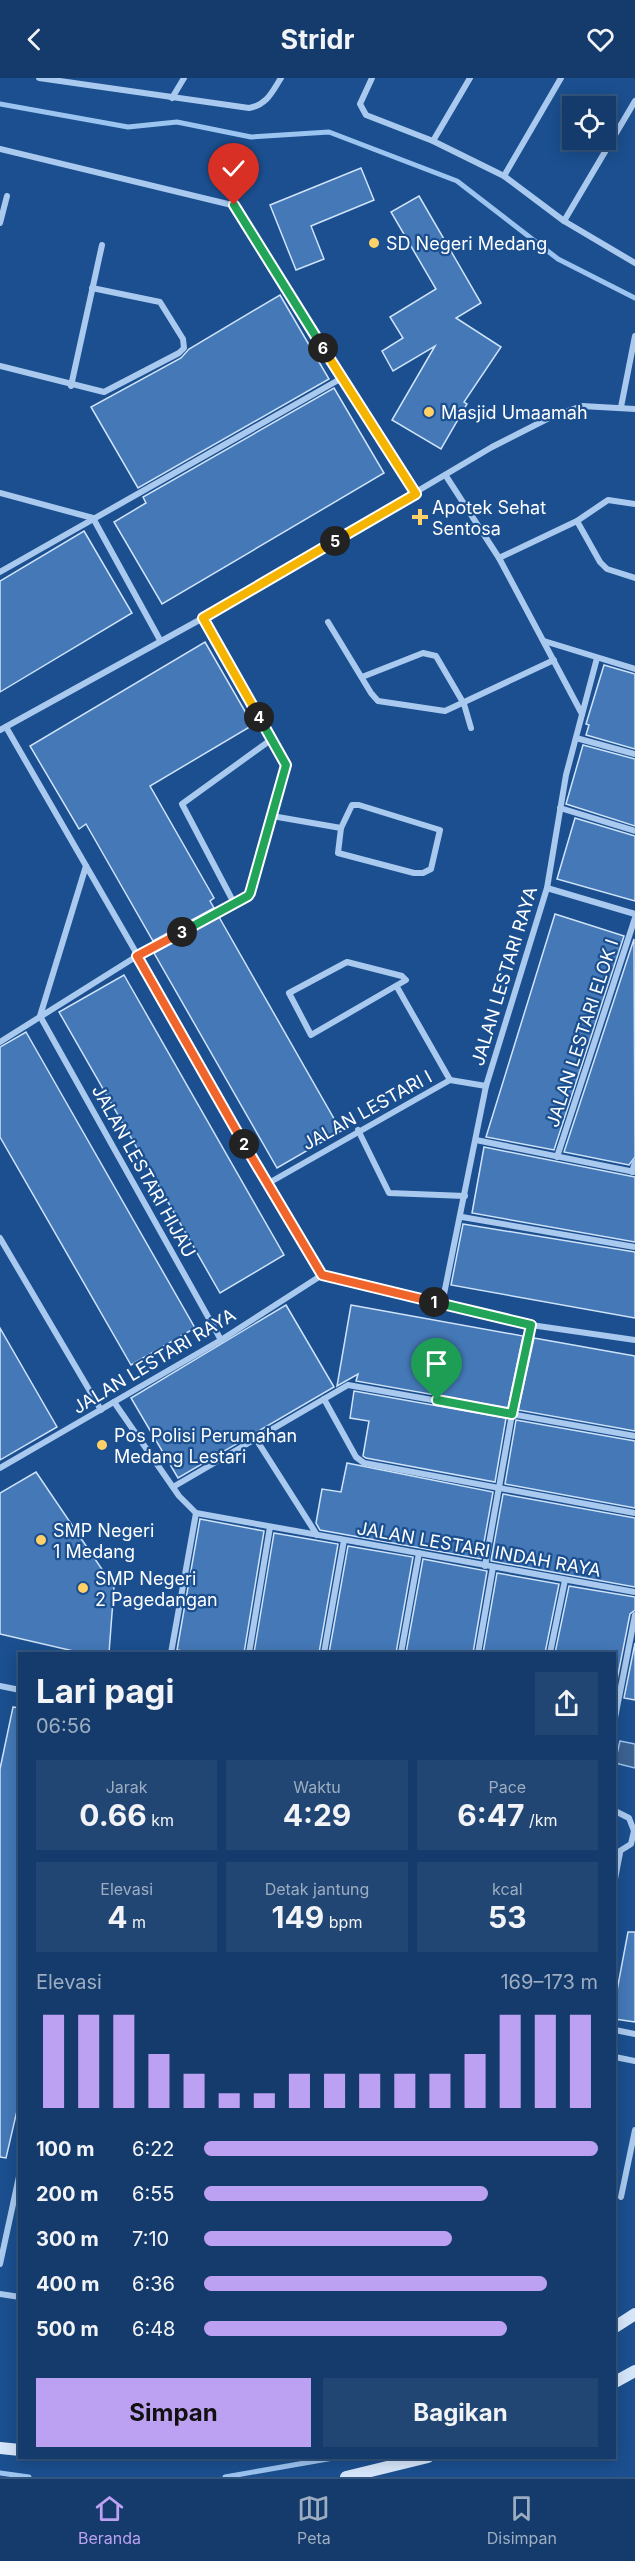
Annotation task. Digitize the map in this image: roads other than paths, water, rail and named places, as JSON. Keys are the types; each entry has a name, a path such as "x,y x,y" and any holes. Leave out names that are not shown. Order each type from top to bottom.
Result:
{"street":[{"path":"39,78 82,81 172,98 249,108 259,106 269,98 281,78"},
{"path":"172,98 184,78"},
{"path":"372,78 364,91 360,104 366,115 433,141 504,176 564,221 635,263"},
{"path":"433,141 470,78"},
{"path":"504,176 561,78"},
{"path":"564,221 635,100"},
{"path":"0,149 236,206 416,494"},
{"path":"0,224 7,196"},
{"path":"71,386 102,245"},
{"path":"0,366 71,386 104,392 180,353 184,348 183,339 160,302 92,288"},
{"path":"621,407 635,336"},
{"path":"0,572 342,378"},
{"path":"635,409 578,407 553,416 492,447 203,618 3,728 86,866 267,1184 322,1275 531,1325 635,1341"},
{"path":"446,476 499,558 582,714"},
{"path":"0,493 93,518 160,640"},
{"path":"499,558 577,521 608,500 635,504"},
{"path":"577,521 600,562 607,569 635,578"},
{"path":"0,1042 137,956 249,895 286,762 203,618"},
{"path":"328,622 378,700 445,711 554,660"},
{"path":"544,641 635,669"},
{"path":"362,678 423,653 430,653 436,656 464,704 471,728"},
{"name":"JALAN LESTARI RAYA","path":"442,1304 462,1217 486,1086 547,888 560,808 597,658"},
{"path":"576,738 635,754"},
{"path":"234,903 182,804 272,739"},
{"path":"352,805 359,805 440,831 431,869 423,873 414,873 340,854 338,850 341,828 347,810 352,805"},
{"path":"560,808 635,831"},
{"path":"272,816 341,828"},
{"path":"40,1016 86,866"},
{"path":"547,888 635,916"},
{"name":"JALAN LESTARI ELOK I","path":"557,1157 635,916"},
{"path":"347,962 402,976 406,980 397,987 312,1035 288,995 347,962"},
{"path":"397,987 450,1080"},
{"name":"JALAN LESTARI HIJAU","path":"40,1016 221,1340"},
{"name":"JALAN LESTARI I","path":"267,1184 358,1130 450,1080 486,1086"},
{"path":"358,1130 389,1193 465,1196"},
{"path":"476,1140 633,1172 635,1162"},
{"path":"462,1217 635,1247"},
{"path":"0,1238 101,1410"},
{"name":"JALAN LESTARI RAYA","path":"0,1468 221,1340 322,1275"},
{"path":"485,1566 512,1414 531,1325"},
{"path":"173,1487 324,1399 353,1385 635,1436"},
{"path":"324,1399 359,1461 498,1489 635,1512"},
{"path":"114,1402 173,1487 196,1513 171,1652"},
{"path":"256,1439 317,1535"},
{"name":"JALAN LESTARI INDAH RAYA","path":"196,1513 635,1592"},
{"path":"249,1652 270,1527"},
{"path":"324,1652 344,1540"},
{"path":"401,1652 419,1553"},
{"path":"478,1652 493,1567"},
{"path":"550,1652 565,1580"},
{"path":"616,1713 635,1615"},
{"path":"0,1686 18,1690"},
{"path":"616,1811 629,1818 634,1831 633,1845 618,1853 616,1870"},
{"path":"616,2030 635,2034"},
{"path":"616,2057 635,2061"},
{"path":"621,2197 635,2130"},
{"path":"0,2264 18,2181"},
{"path":"0,2294 18,2297"},
{"path":"617,2322 635,2314"},
{"path":"616,2381 635,2371"},
{"path":"0,2448 18,2450"},
{"path":"346,2477 420,2459"}],"water":[{"path":"620,1741 635,1744 635,1768 616,1763"}],"waterway":[{"path":"0,104 128,127 177,122 251,137 329,132 457,181 558,259 635,298"},
{"path":"225,2477 328,2459"},
{"path":"0,2473 29,2477"}],"place":[{"name":"SD Negeri Medang","path":"374,243"},
{"name":"Masjid Umaamah","path":"429,412"},
{"name":"Apotek Sehat Sentosa","path":"420,517"},
{"name":"Pos Polisi Perumahan Medang Lestari","path":"102,1445"},
{"name":"SMP Negeri 1 Medang","path":"41,1540"},
{"name":"SMP Negeri 2 Pagedangan","path":"83,1588"}]}
